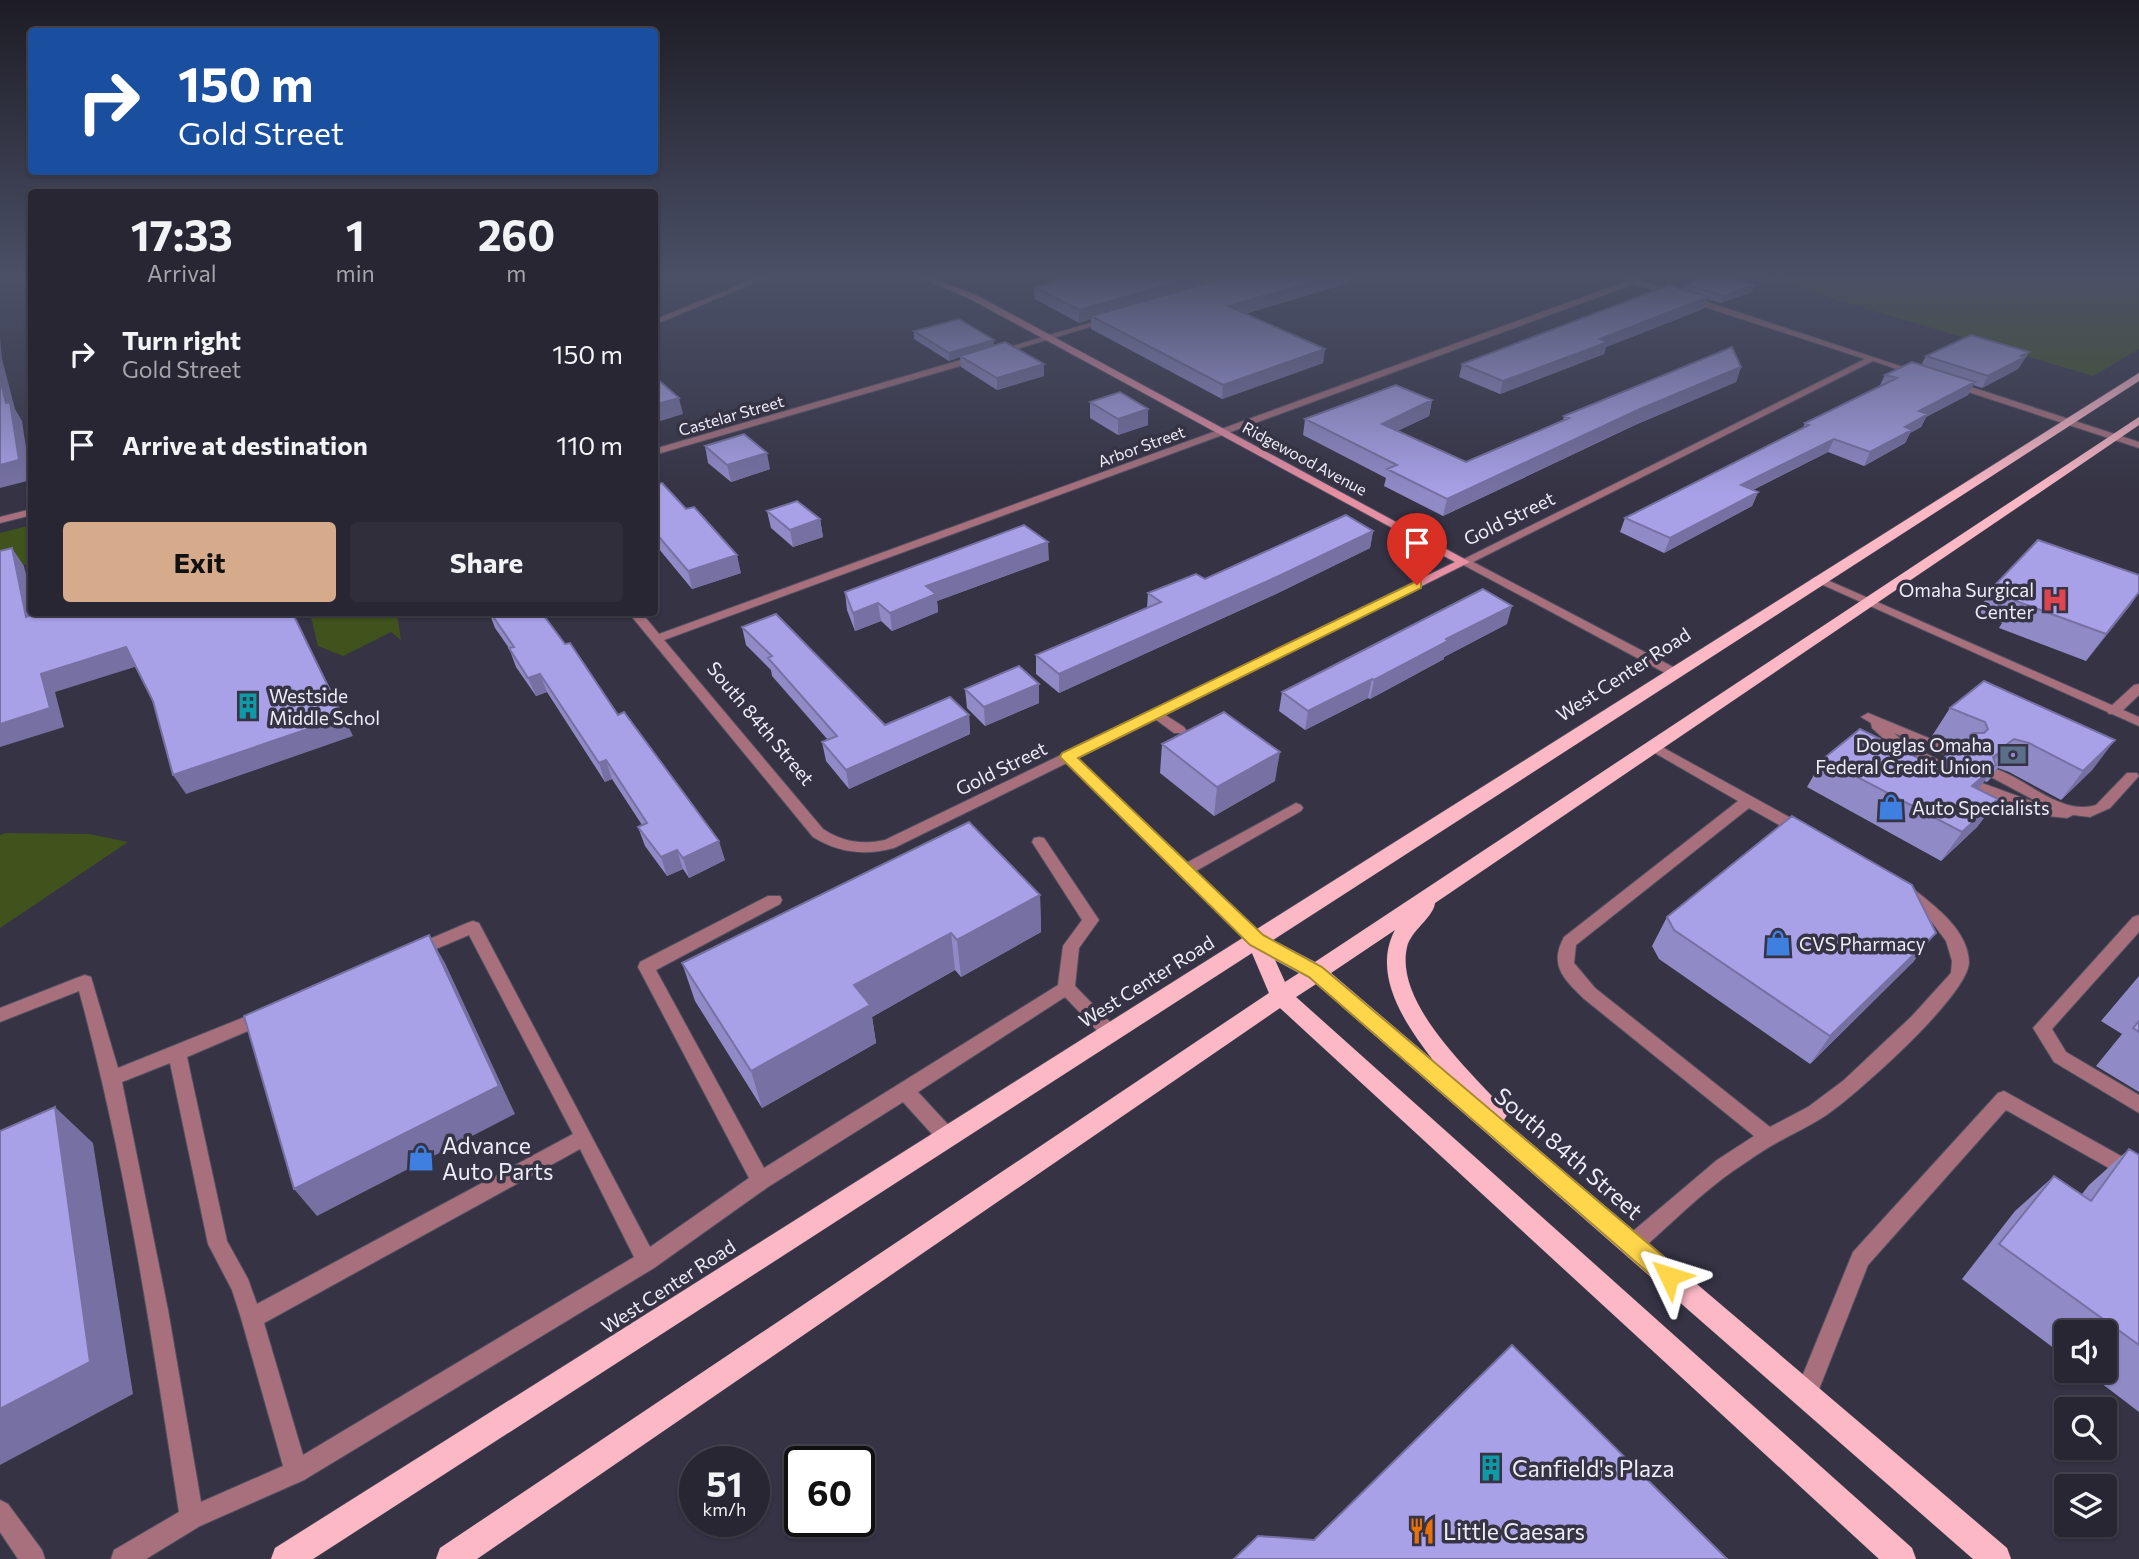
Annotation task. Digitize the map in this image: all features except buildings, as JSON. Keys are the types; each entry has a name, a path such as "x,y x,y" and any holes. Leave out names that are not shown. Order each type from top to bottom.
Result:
{"main road":[{"name":"Ridgewood Avenue","path":"1067,349 1464,562"},
{"name":"West Center Road","path":"286,1559 2139,376"},
{"path":"451,1559 1439,889 2139,420"},
{"name":"Gold Street","path":"1068,757 1464,562"},
{"name":"South 84th Street","path":"1068,757 1256,940 1316,972 1996,1559"},
{"path":"1439,889 1401,937 1396,953 1403,989 1424,1032 1532,1158"},
{"name":"South 84th Street","path":"1256,940 1281,996 1901,1559"}],"street":[{"name":"Castelar Street","path":"658,451 1010,349"},
{"name":"Arbor Street","path":"657,639 1452,349"},
{"path":"1844,349 1924,375"},
{"name":"Gold Street","path":"1464,562 1873,358"},
{"path":"1937,379 2139,445"},
{"path":"0,520 28,513"},
{"name":"Ridgewood Avenue","path":"1464,562 1673,672"},
{"path":"1818,579 2139,722"},
{"name":"South 84th Street","path":"638,616 818,833 832,843 858,849"},
{"path":"2114,711 2139,688"},
{"path":"1156,713 1179,730"},
{"path":"1868,717 1953,763 1899,745 1868,717"},
{"path":"1653,746 1820,841"},
{"name":"Gold Street","path":"858,849 888,844 1068,757"},
{"path":"2092,812 2049,808 1989,781 2038,810 2057,813 2092,812 2102,807 2132,776"},
{"path":"1748,801 1570,941 1563,953 1565,966 1589,993 1769,1138"},
{"path":"1184,871 1296,808"},
{"path":"1039,842 1091,920 1071,946 1066,988"},
{"path":"1633,1244 1724,1166 1822,1109 1917,1021 1959,975 1960,956 1952,937 1934,913 1890,881"},
{"path":"761,1181 646,967 774,900"},
{"path":"2139,921 2042,1028 2060,1057 2139,1105"},
{"path":"396,960 473,927 647,1261"},
{"path":"0,1015 85,982 112,1078 158,1310 192,1518"},
{"path":"1066,988 1110,1033"},
{"path":"123,1559 192,1518 296,1472 647,1261 761,1181 1066,988"},
{"path":"112,1078 280,1009"},
{"path":"177,1053 218,1244 241,1286 252,1318 296,1472"},
{"path":"905,1091 947,1137"},
{"path":"1806,1394 1860,1259 2004,1099 2139,1176"},
{"path":"252,1318 584,1137"},
{"path":"0,1512 33,1559"}],"green space":[{"path":"2001,349 2139,349 2093,376"},
{"path":"28,526 28,564 0,569 0,533"},
{"path":"311,616 397,616 401,640 391,632 343,656 318,646"},
{"path":"89,834 128,842 0,928 0,835"}],"place":[{"name":"Omaha Surgical Center","path":"2055,600"},
{"name":"Westside Middle Schol","path":"248,706"},
{"name":"Douglas Omaha Federal Credit Union","path":"2013,755"},
{"name":"Auto Specialists","path":"1891,807"},
{"name":"CVS Pharmacy","path":"1778,943"},
{"name":"Advance Auto Parts","path":"421,1158"},
{"name":"Canfield's Plaza","path":"1491,1468"},
{"name":"Little Caesars","path":"1422,1531"}],"route":[{"path":"1417,585 1068,757 1256,940 1316,972 1669,1276"}]}
